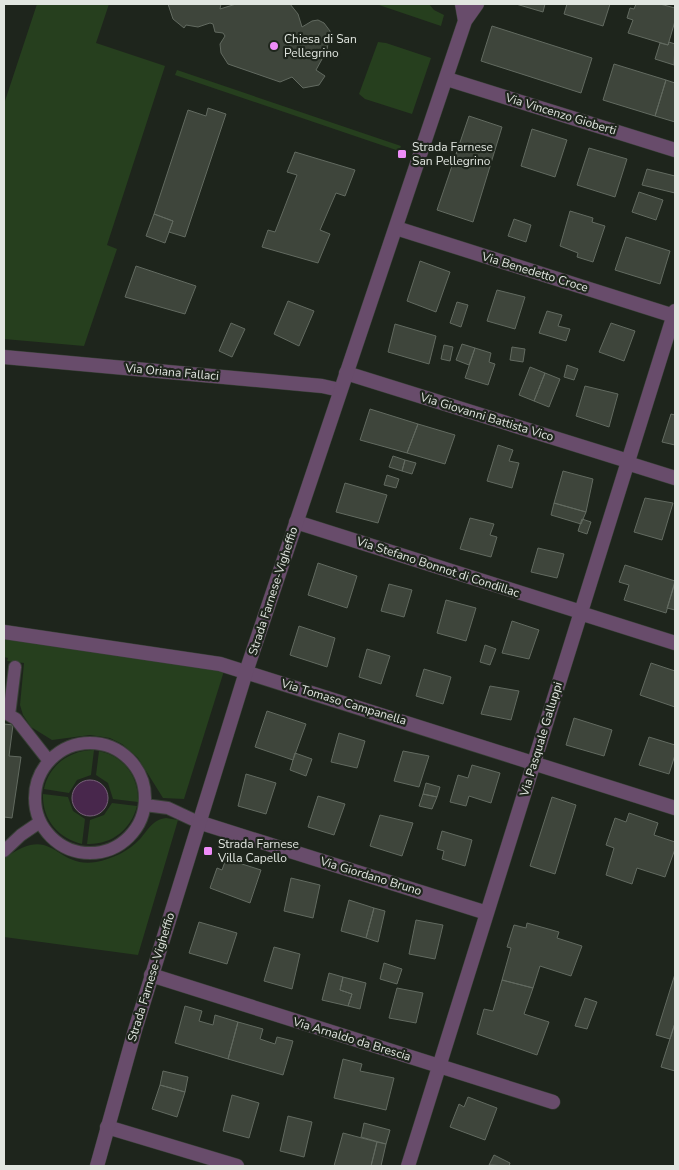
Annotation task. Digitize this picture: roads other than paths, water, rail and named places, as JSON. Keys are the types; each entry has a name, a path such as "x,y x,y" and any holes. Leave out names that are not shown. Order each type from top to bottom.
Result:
{"street":[{"name":"Strada Farnese-Vigheffio","path":"462,4 465,21"},
{"name":"Strada Farnese-Vigheffio","path":"96,1166 151,976 246,672 465,21 477,4"},
{"name":"Via Vincenzo Gioberti","path":"446,78 675,150"},
{"name":"Via Benedetto Croce","path":"396,228 675,314"},
{"name":"Via Pasquale Galluppi","path":"408,1166 580,612 675,314"},
{"name":"Via Oriana Fallaci","path":"4,357 312,385 340,390"},
{"name":"Via Giovanni Battista Vico","path":"346,373 675,478"},
{"name":"Via Stefano Bonnot di Condillac","path":"296,522 675,643"},
{"name":"Via Tomaso Campanella","path":"4,632 220,664 675,808"},
{"name":"Via Giordano Bruno","path":"198,822 487,913"},
{"name":"Via Arnaldo da Brescia","path":"151,976 553,1102"},
{"path":"107,1127 237,1166"}],"lane":[{"path":"15,667 6,715 16,719 49,761"},
{"path":"86,743 97,743 118,750 130,760 140,773 144,783 145,805 138,825 124,842 105,851 83,853 63,846 54,839 40,822 35,801 35,790 42,770 49,761 66,748 86,743"},
{"path":"145,805 168,808 198,822"},
{"path":"4,851 40,822"}],"place":[{"name":"Chiesa di San Pellegrino","path":"274,46"},
{"name":"Strada Farnese San Pellegrino","path":"402,154"},
{"name":"Strada Farnese Villa Capello","path":"208,851"}]}
